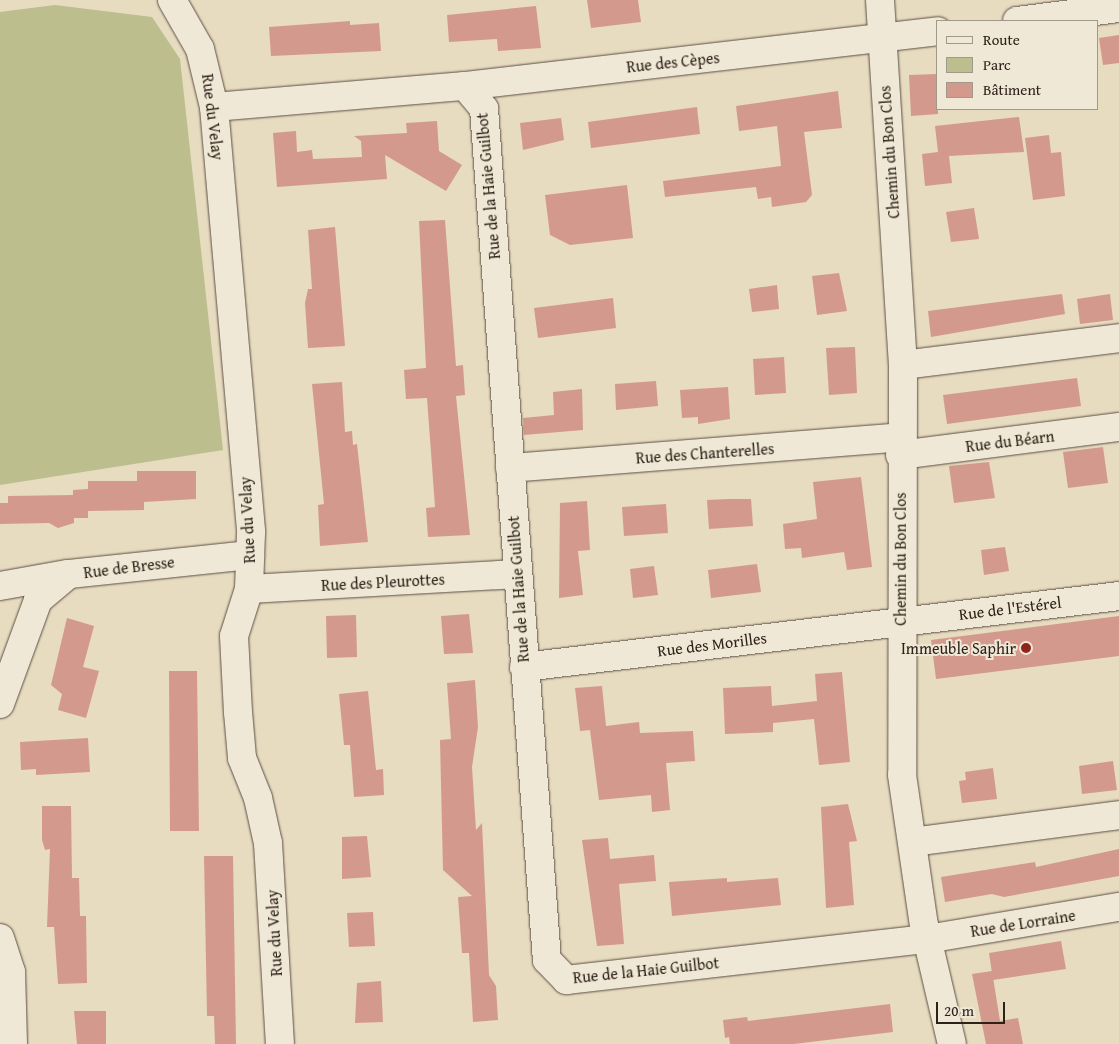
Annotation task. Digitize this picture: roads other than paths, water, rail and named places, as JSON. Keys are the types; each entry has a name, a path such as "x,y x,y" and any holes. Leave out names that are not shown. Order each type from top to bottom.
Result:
{"street":[{"name":"Rue du Velay","path":"172,0 200,49 214,107 250,555 249,589 234,636 238,712 242,758 258,798 268,843 280,1044"},
{"name":"Chemin du Bon Clos","path":"880,0 903,365 900,446 902,774 927,939 952,1044"},
{"path":"1019,20 1043,9 1119,8"},
{"name":"Rue des Cèpes","path":"464,86 936,32"},
{"path":"214,107 464,86"},
{"name":"Rue de la Haie Guilbot","path":"464,86 484,109 547,960 566,980 927,939"},
{"path":"903,365 1119,338"},
{"name":"Rue du Béarn","path":"900,446 1119,427"},
{"name":"Rue des Chanterelles","path":"510,468 900,446"},
{"name":"Rue de Bresse","path":"0,704 3,685 38,600 70,574 250,555"},
{"path":"0,586 70,574"},
{"name":"Rue des Pleurottes","path":"249,589 517,574"},
{"name":"Rue de l'Estérel","path":"900,621 1119,596"},
{"name":"Rue des Morilles","path":"524,667 900,621"},
{"path":"912,842 1119,815"},
{"name":"Rue de Lorraine","path":"927,939 1119,907"},
{"path":"0,938 11,972 14,1044"}],"place":[{"name":"Immeuble Saphir","path":"1026,648"}]}
